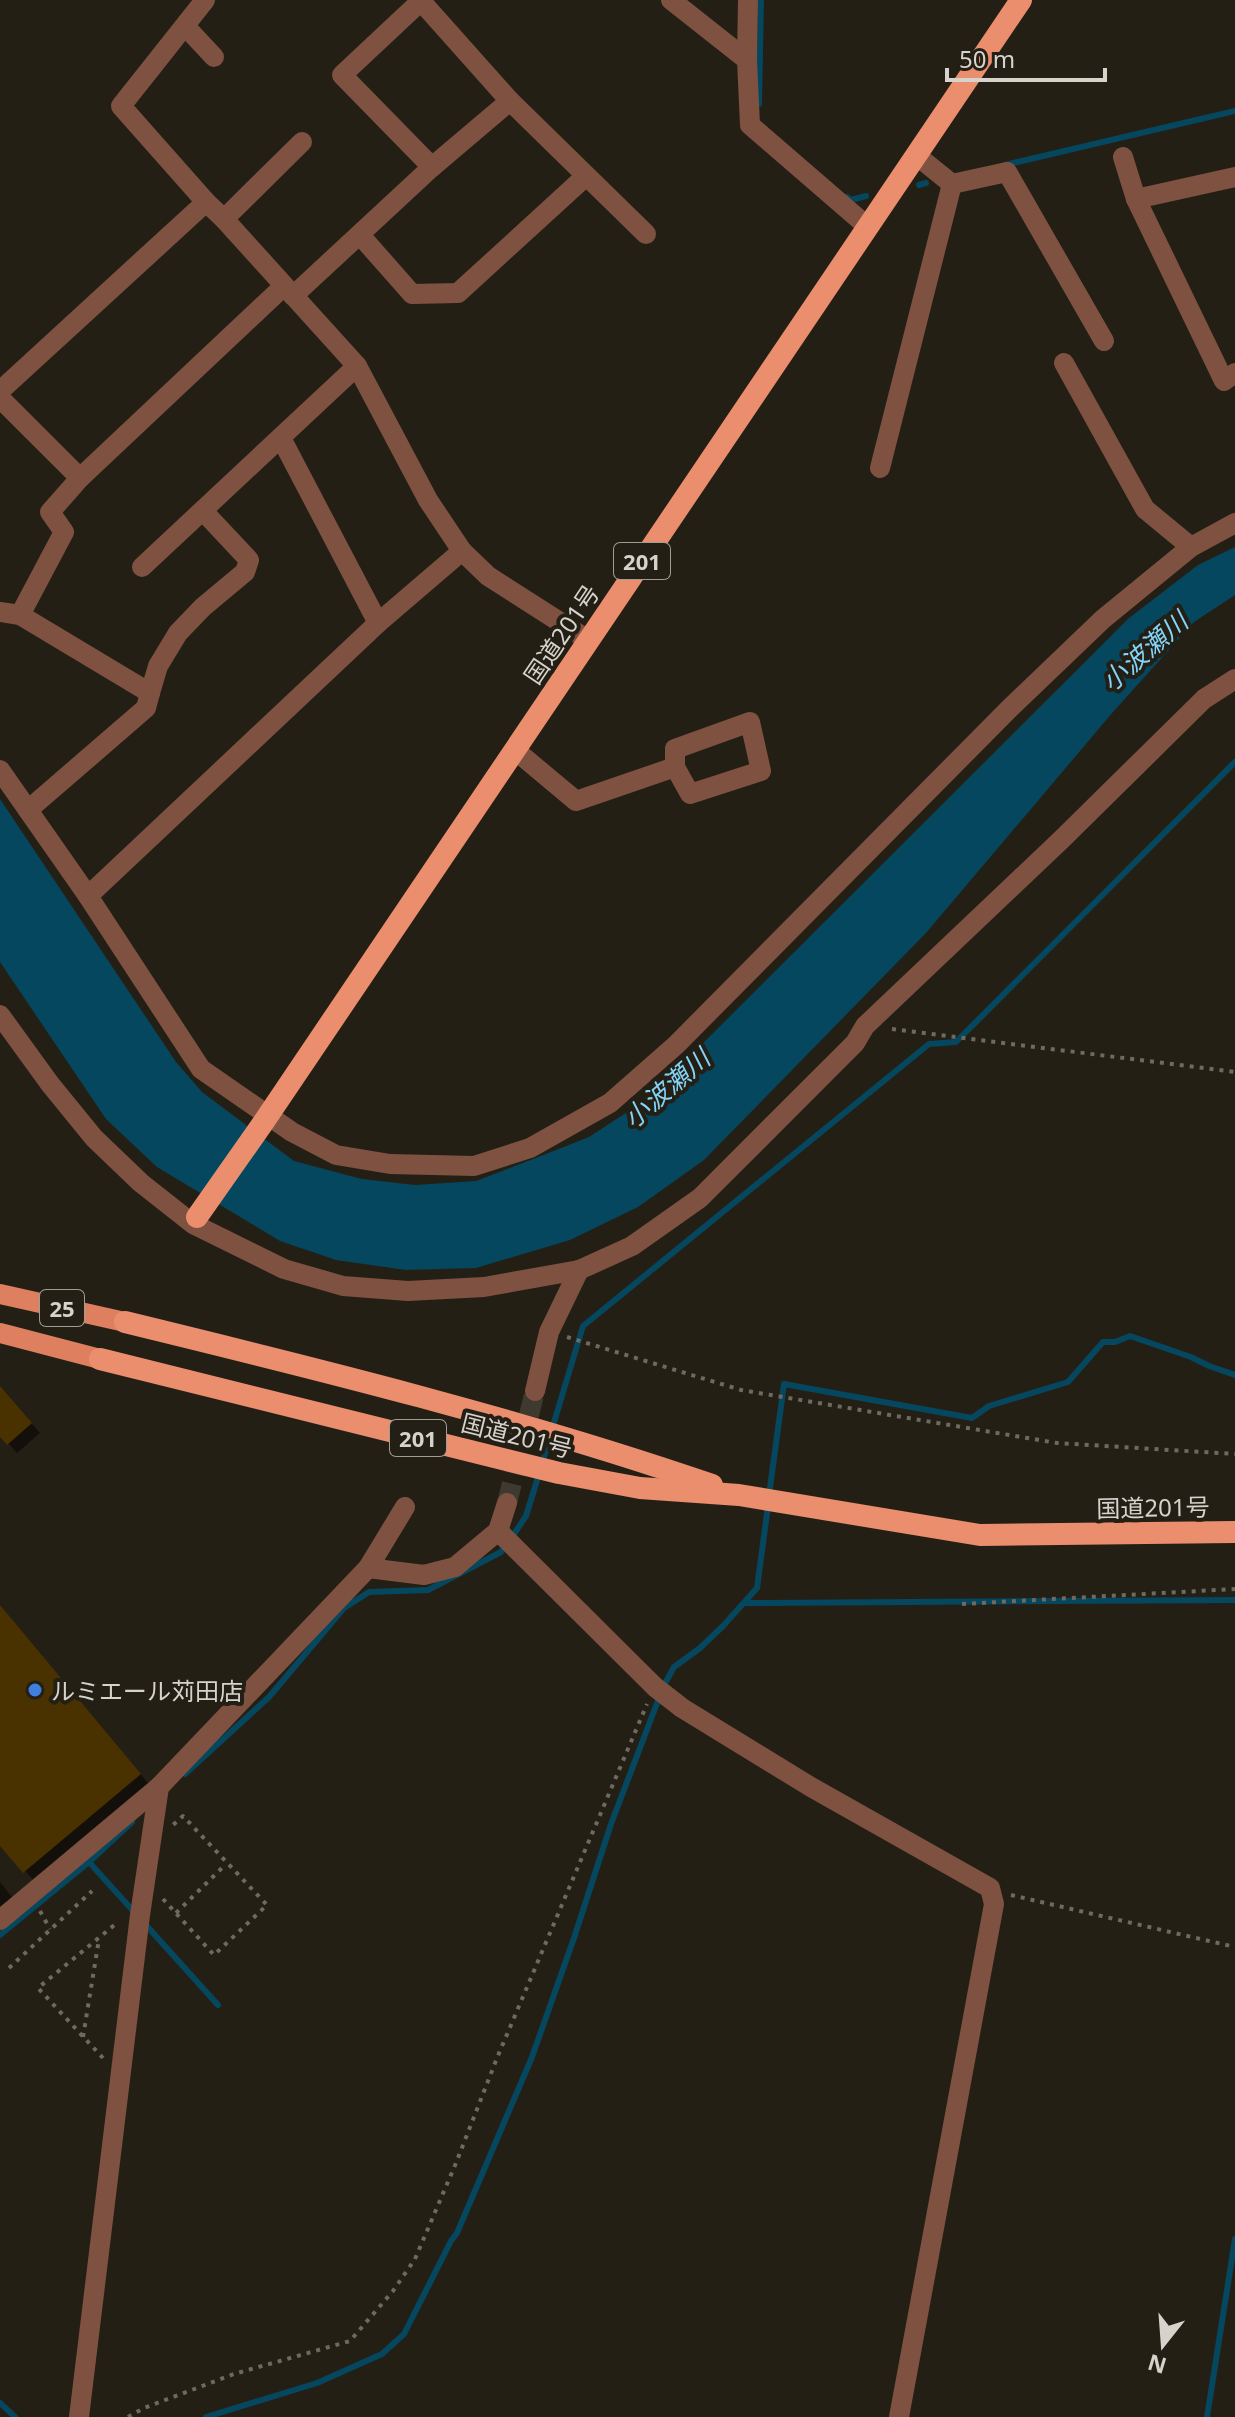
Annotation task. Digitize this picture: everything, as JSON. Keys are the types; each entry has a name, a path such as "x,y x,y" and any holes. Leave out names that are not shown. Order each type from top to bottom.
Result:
{"highway":[{"name":"国道201号","path":"197,1217 1021,0"},
{"name":"国道201号","path":"125,1322 362,1380 653,1465 739,1495"},
{"name":"国道201号","path":"100,1359 559,1473 640,1488 739,1495 980,1535 1235,1532"}],"main road":[{"name":"25","path":"0,1294 125,1322"},
{"name":"25","path":"0,1333 100,1359"}],"street":[{"path":"205,0 121,106 357,366 428,500 462,551 488,576 588,640"},
{"path":"432,167 342,75 420,0 510,101 646,234"},
{"path":"671,0 747,60"},
{"path":"748,0 750,125 868,227"},
{"path":"185,26 214,57"},
{"path":"150,693 10,614 64,532 50,512 80,478 289,291 360,235 432,167 510,101"},
{"path":"224,219 302,142"},
{"path":"916,155 952,184"},
{"path":"1123,157 1136,199 1224,381 1235,373"},
{"path":"952,184 1007,172 1104,341"},
{"path":"360,235 412,294 458,293 586,176"},
{"path":"1136,199 1235,177"},
{"path":"880,468 952,184"},
{"path":"0,391 206,202"},
{"path":"1064,363 1145,509 1191,547"},
{"path":"142,567 357,366"},
{"path":"0,398 80,478"},
{"path":"281,438 378,623"},
{"path":"28,810 146,708 158,666 178,633 245,572 249,560 203,511"},
{"path":"0,770 88,896 201,1069 266,1119 336,1155 390,1164 474,1166 530,1148 610,1103 676,1045 1092,629 1191,547 1235,523"},
{"path":"88,896 378,623 462,551"},
{"path":"0,1015 94,1138 141,1183 193,1224 284,1269 343,1286 408,1291 484,1287 579,1270 632,1246 700,1198 855,1043 865,1026 1204,699 1235,679"},
{"path":"750,722 761,771 690,794 675,767 675,749 750,722"},
{"path":"515,750 576,801 675,767"},
{"path":"535,1391 549,1332 579,1270"},
{"path":"368,1568 424,1575 455,1567 498,1531 507,1503"},
{"path":"0,1920 159,1787 368,1568 405,1507"},
{"path":"498,1531 655,1687 682,1708 811,1787 990,1888 994,1904 899,2417"},
{"path":"79,2417 141,1903 159,1787"}],"path":[{"path":"865,1026 1235,1072"},
{"path":"549,1332 741,1390 1057,1443 1235,1454"},
{"path":"962,1604 1235,1589"},
{"path":"128,2417 234,2374 350,2341 393,2291 415,2259 655,1687"},
{"path":"145,1880 214,1955 267,1905 183,1816 151,1847"},
{"path":"176,1913 226,1864"},
{"path":"990,1888 1235,1947"},
{"path":"9,1968 92,1891"},
{"path":"121,2077 38,1988 141,1903"},
{"path":"83,2038 100,1937"}],"water":[{"name":"小波瀬川","path":"1235,547 1235,595 1194,622 1113,712 926,933 704,1160 638,1207 570,1240 476,1268 406,1270 336,1260 280,1241 157,1167 106,1119 0,962 0,799 176,1062 202,1092 294,1161 362,1179 415,1185 476,1181 589,1137 647,1099 1129,618 1198,565"}],"building":[{"path":"0,1386 32,1423 7,1445 0,1437"},
{"name":"ルミエール苅田店","path":"0,1605 141,1774 23,1873 0,1846"}],"waterway":[{"path":"759,104 761,0"},
{"path":"1005,165 1235,111"},
{"path":"919,185 926,183"},
{"path":"847,197 851,200 866,196"},
{"path":"552,1429 583,1326 929,1044 956,1042 1235,762"},
{"path":"769,1495 784,1384 972,1418 989,1406 1068,1382 1103,1342 1115,1342 1130,1336 1235,1375"},
{"path":"542,1464 549,1440"},
{"path":"512,1537 526,1516 539,1474"},
{"path":"663,1687 674,1667 700,1648 757,1588 768,1506"},
{"path":"185,1774 269,1697 344,1608 369,1592 428,1590 501,1552 505,1546"},
{"path":"744,1603 1235,1600"},
{"path":"206,2417 317,2383 382,2354 404,2334 457,2233 532,2057 611,1824 659,1698"},
{"path":"89,1862 132,1822"},
{"path":"0,1935 89,1862 135,1913"},
{"path":"145,1924 218,2005"},
{"path":"1207,2417 1235,2239"},
{"path":"0,2403 15,2417"}],"tunnel":[{"path":"507,1503 535,1391"}],"place":[{"name":"ルミエール苅田店","path":"35,1690"}]}
